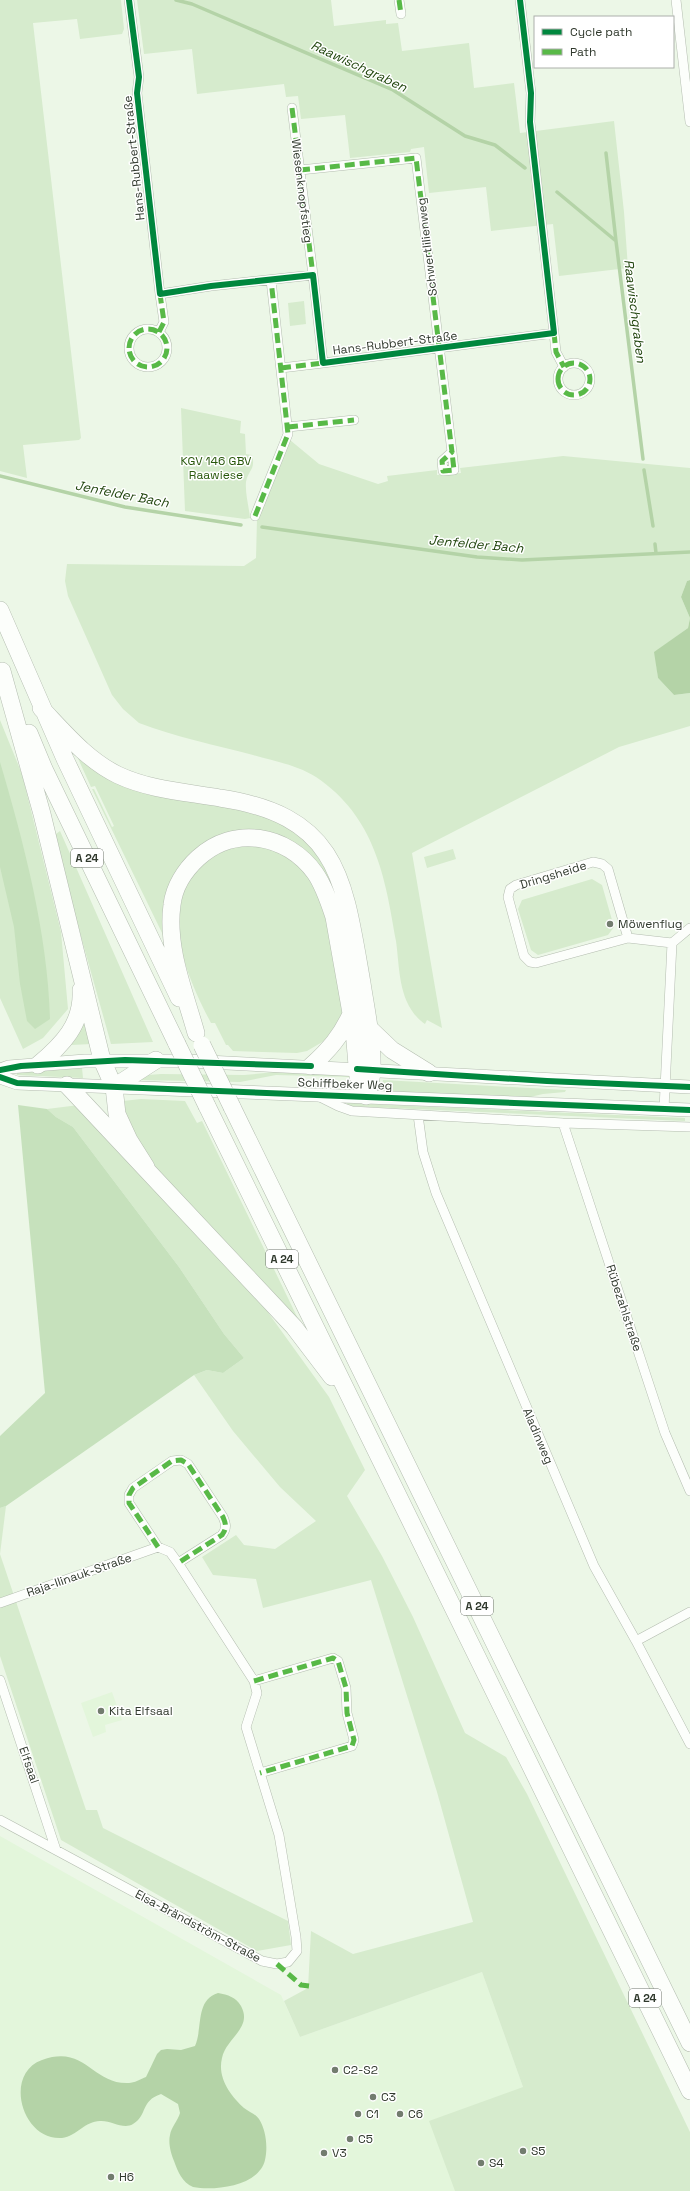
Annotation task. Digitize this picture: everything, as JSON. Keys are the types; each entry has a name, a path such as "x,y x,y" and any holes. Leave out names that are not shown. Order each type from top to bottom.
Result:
{"highway":[{"name":"A 24","path":"0,610 41,708 113,863 690,2043"},
{"name":"A 24","path":"1,668 44,769 207,1106 690,2091"},
{"path":"1,668 42,814 102,1060 114,1087 117,1114 129,1140 146,1167"},
{"path":"41,708 80,750 117,774 151,787 260,806 298,823 315,838 336,872 348,910 370,1029 360,1085 366,1096"},
{"path":"199,1039 176,956 171,928 172,905 183,876 196,860 219,844 241,838 263,839 285,846 305,862 314,872 329,900 334,917 354,1030 364,1069"},
{"path":"38,1065 61,1045 71,1032 80,1006 81,976"},
{"path":"311,1066 333,1047 344,1031 351,1014"},
{"path":"370,1029 392,1050 429,1073"},
{"path":"114,1087 156,1060"},
{"path":"67,1085 146,1167 294,1327 358,1413"}],"main road":[{"name":"Schiffbeker Weg","path":"0,1070 8,1067 102,1060 156,1060 311,1066 690,1087"},
{"name":"Schiffbeker Weg","path":"0,1077 17,1083 690,1110"}],"street":[{"name":"Hans-Rubbert-Straße","path":"129,0 139,77 137,93 164,322 159,332"},
{"path":"400,0 401,14"},
{"path":"520,0 531,93 530,122 556,352 564,367"},
{"path":"676,0 690,122"},
{"name":"Wiesenknopfstieg","path":"292,108 313,275"},
{"name":"Schwertlilienweg","path":"300,170 416,158 452,452"},
{"name":"Hans-Rubbert-Straße","path":"313,275 323,363"},
{"path":"160,294 313,275"},
{"path":"254,516 285,442 288,427 271,280"},
{"path":"144,329 152,329 159,332 167,344 163,359 153,366 139,364 133,359 130,352 129,345 132,338 144,329"},
{"name":"Hans-Rubbert-Straße","path":"281,368 554,333"},
{"path":"288,427 354,420"},
{"name":"Dringsheide","path":"628,938 608,869 602,864 594,862 516,885 510,889 508,897 524,956 530,962 536,963 628,938 672,943"},
{"path":"664,1109 672,943 690,928"},
{"name":"Schiffbeker Weg","path":"315,1094 338,1106 352,1111 563,1123 690,1128"},
{"name":"Aladinweg","path":"418,1115 423,1152 434,1186 458,1248 594,1566 636,1641 690,1744"},
{"name":"Rübezahlstraße","path":"563,1123 665,1433 690,1490"},
{"path":"178,1563 222,1535 226,1524 223,1516 188,1464 181,1460 172,1461 133,1488 129,1495 129,1502 158,1547 170,1552 178,1563 254,1681 257,1692 246,1726 260,1773 352,1746 354,1740 347,1713 346,1688 338,1661 333,1658 254,1681"},
{"name":"Raja-Ilinauk-Straße","path":"0,1602 158,1547"},
{"path":"636,1641 690,1612"},
{"name":"Elfsaal","path":"0,1680 56,1850"},
{"name":"Elsa-Brändström-Straße","path":"0,1820 262,1961 277,1964 288,1962 297,1951 296,1937 279,1835 260,1773"}],"shaded area":[{"path":"690,580 690,618 681,597 687,581"},
{"path":"690,618 690,693 674,695 658,678 654,652 688,628"},
{"path":"0,762 26,857 40,922 45,955 50,1019 35,1029 27,1021 20,984 14,927 0,867"},
{"path":"18,1105 47,1109 56,1117 73,1127 179,1267 224,1334 244,1358 223,1373 207,1370 194,1375 6,1506 0,1508 0,1436 45,1393"},
{"name":"Kita Elfsaal","path":"112,1692 122,1720 105,1725 106,1732 93,1737 81,1703"},
{"path":"0,1836 281,1995 300,2037 482,1972 523,2087 571,2191 0,2191"},
{"path":"218,1993 237,2000 244,2014 244,2021 238,2033 224,2051 221,2065 223,2079 226,2086 234,2098 244,2108 258,2117 265,2133 265,2160 261,2169 254,2176 235,2185 224,2187 202,2188 189,2185 177,2169 172,2155 169,2138 180,2113 178,2104 161,2094 150,2100 138,2120 129,2126 100,2121 90,2123 67,2137 62,2138 48,2136 37,2129 28,2118 22,2105 21,2092 23,2079 30,2067 42,2060 57,2056 69,2057 116,2082 129,2083 138,2081 146,2077 157,2054 161,2050 181,2050 195,2046 203,2008 211,1997"}],"green space":[{"path":"0,0 121,0 124,29 122,34 80,39 77,19 33,23 81,438 79,440 23,445 27,478 0,471"},
{"path":"137,0 331,0 334,26 386,20 386,24 398,23 402,51 469,43 474,88 514,83 520,133 614,121 624,212 628,268 559,276 553,224 491,231 486,187 429,193 424,147 411,149 410,152 350,158 345,115 301,119 298,96 286,97 284,84 197,94 192,49 144,54"},
{"path":"304,301 306,324 290,326 288,303"},
{"name":"KGV 146 GBV Raawiese","path":"181,408 241,421 240,433 245,434 246,454 252,455 253,460 253,464 246,482 250,518 245,519 185,511"},
{"path":"290,440 319,464 378,484 388,481 387,476 437,470 437,475 461,473 460,468 563,456 690,468 690,580 687,581 681,597 690,618 688,628 655,652 658,678 674,695 690,693 690,726 619,747 412,853 442,1028 427,1020 425,1024 416,1016 405,997 400,975 392,917 381,871 374,850 364,829 352,810 336,793 316,777 301,769 277,761 181,737 139,723 123,709 112,695 68,596 65,581 67,564 244,566 256,558 257,519"},
{"path":"0,720 22,774 61,932 68,1009 43,1038 23,1049 0,998"},
{"path":"76,754 267,815 312,844 335,887 337,909 280,839 196,852 164,937 92,789 94,789 112,827 114,826 95,786 91,787"},
{"path":"60,831 153,1042 111,1044 53,836"},
{"path":"255,845 279,853 299,867 310,881 319,898 326,917 335,958 343,1016 324,1041 307,1051 297,1053 233,1051 228,1045 226,1045 215,1023 211,1023 186,966 178,925 180,905 187,886 199,869 218,854 238,847"},
{"path":"453,849 456,859 427,868 424,857"},
{"path":"592,879 602,885 614,927 608,935 538,955 531,950 518,909 522,900"},
{"path":"84,1020 92,1044 71,1045"},
{"path":"82,1068 83,1078 17,1075 17,1073"},
{"path":"276,1072 348,1075 350,1077 276,1075 240,1082 140,1080 148,1075 161,1074 244,1075"},
{"path":"383,1080 566,1090 565,1092 530,1097 390,1092 382,1087"},
{"path":"141,1099 185,1101 197,1123 202,1121 303,1329 152,1165 126,1121 123,1101"},
{"path":"347,1103 685,1118 685,1121 347,1106"},
{"path":"79,1105 259,1300 329,1397 365,1470 347,1496 382,1556 413,1617 465,1733 506,1757 527,1794 690,2132 690,2191 455,2191 429,2121 523,2087 482,1972 300,2037 284,2001 308,1988 311,1931 353,1954 473,1922 437,1792 371,1580 263,1608 256,1579 213,1575 202,1557 236,1535 244,1545 275,1549 316,1521 280,1487 233,1431 194,1375 207,1370 223,1373 244,1358 224,1334 179,1267 73,1127 56,1117 47,1109"},
{"path":"6,1506 0,1554 0,1508"},
{"path":"0,1554 86,1810 97,1810 103,1828 288,1921 291,1945 257,1951 61,1840 0,1656"}],"waterway":[{"name":"Raawischgraben","path":"176,0 192,4 393,90 465,136 495,145 525,168"},
{"path":"606,153 616,241"},
{"name":"Raawischgraben","path":"557,192 616,241 643,459"},
{"name":"Raawischgraben","path":"644,470 653,526"},
{"name":"Jenfelder Bach","path":"0,476 125,507 241,525"},
{"name":"Jenfelder Bach","path":"262,527 477,557 522,560 690,552"},
{"name":"Raawischgraben","path":"655,544 656,553"}],"marked path":[{"path":"399,0 401,14"},
{"path":"292,108 313,275"},
{"path":"300,170 416,158 452,452 442,461 443,471 454,470 452,452"},
{"path":"255,516 288,434 271,280"},
{"path":"159,332 164,322 160,294"},
{"path":"144,329 152,329 159,332 164,337 167,348 164,359 159,364 152,367 144,367 137,364 132,359 129,352 129,344 132,337 137,332 144,329"},
{"path":"554,333 556,352 564,367"},
{"path":"281,368 323,363"},
{"path":"571,363 577,363 587,370 590,379 589,385 583,392 577,395 571,395 561,388 558,382 558,376 565,366 571,363"},
{"path":"288,427 354,420"},
{"path":"158,1547 129,1503 129,1495 133,1488 172,1461 181,1460 188,1464 223,1517 226,1526 222,1535 178,1563"},
{"path":"254,1681 333,1658 338,1661 346,1688 347,1713 354,1740 352,1746 260,1773"},
{"path":"277,1964 301,1985 309,1986"}],"cycle path":[{"path":"129,0 139,77 137,93 160,294 211,286 313,275 323,363 554,333 530,122 531,93 520,0"},
{"path":"0,1070 21,1066 125,1060 311,1066"},
{"path":"357,1069 547,1081 690,1087"},
{"path":"0,1077 17,1083 690,1110"}],"place":[{"name":"Möwenflug","path":"610,924"},
{"name":"Kita Elfsaal","path":"101,1711"},
{"name":"C2-S2","path":"335,2070"},
{"name":"C3","path":"373,2097"},
{"name":"C1","path":"358,2114"},
{"name":"C6","path":"400,2114"},
{"name":"C5","path":"350,2139"},
{"name":"S5","path":"523,2151"},
{"name":"V3","path":"324,2153"},
{"name":"S4","path":"481,2163"},
{"name":"H6","path":"111,2177"}]}
